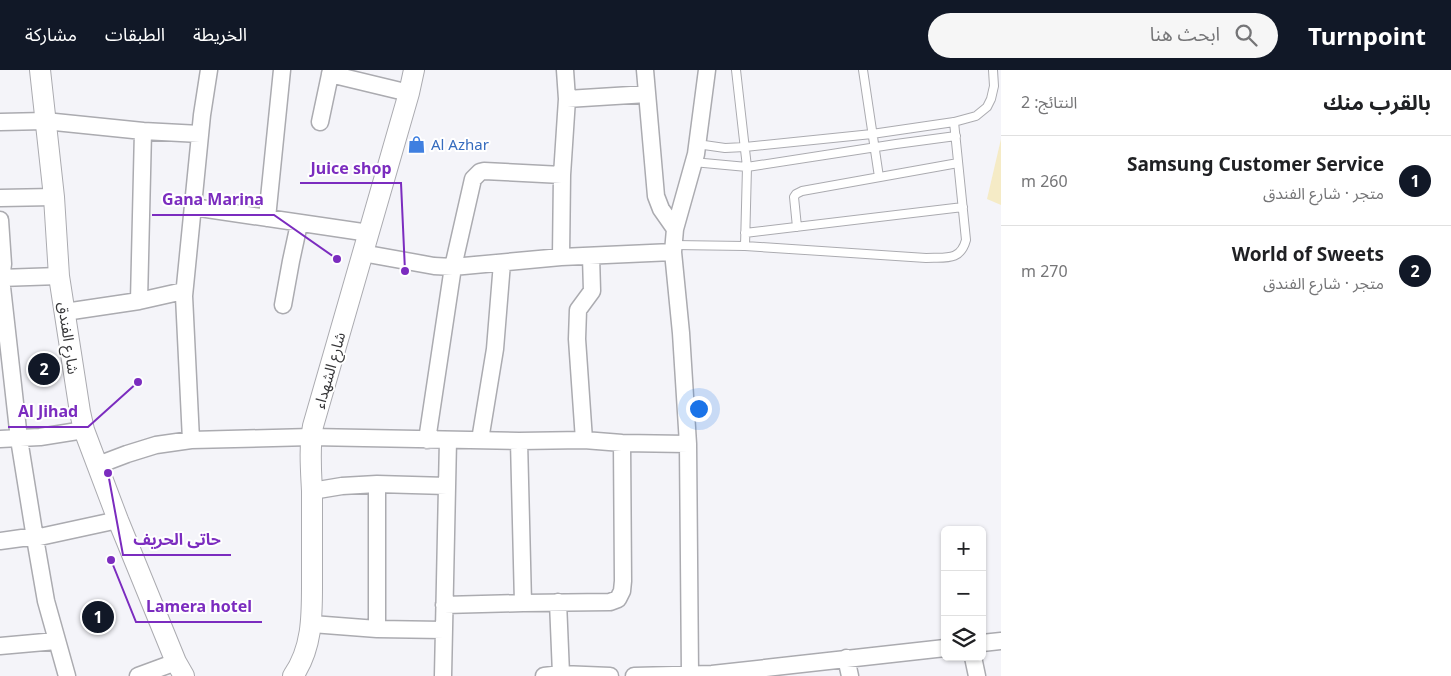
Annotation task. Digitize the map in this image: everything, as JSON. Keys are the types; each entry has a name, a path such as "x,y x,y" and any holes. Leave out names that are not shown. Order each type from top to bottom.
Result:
{"street":[{"name":"شارع الفندق","path":"40,70 54,197 60,276 84,430 118,520 180,669"},
{"path":"191,440 184,296 200,134 209,70"},
{"path":"267,218 282,70"},
{"name":"شارع الشهداء","path":"293,676 307,647 312,624 311,437 313,426 414,70"},
{"path":"561,257 562,175 567,99 565,70"},
{"path":"645,70 656,196 674,242 681,333 688,444 690,674"},
{"path":"674,242 697,144 707,70"},
{"path":"320,122 331,72 409,93"},
{"path":"567,99 647,94"},
{"path":"0,122 45,121 143,131 200,134"},
{"path":"139,302 143,131"},
{"path":"427,440 453,267 473,178 476,174 484,171 562,175"},
{"path":"0,198 54,197"},
{"path":"193,207 369,233"},
{"path":"0,220 2,264 0,278 6,373 46,601 67,676"},
{"path":"283,306 299,224"},
{"path":"362,253 434,266 453,267 591,256 674,242"},
{"path":"584,440 577,339 578,310 592,292 591,256"},
{"path":"480,440 495,349 502,262"},
{"path":"0,278 60,276"},
{"path":"65,312 139,302 178,292 184,296"},
{"path":"0,439 40,437 84,430"},
{"path":"98,466 127,454 156,446 191,440 311,437 427,440 584,440 622,443 688,444"},
{"path":"443,676 448,440"},
{"path":"519,441 522,603"},
{"path":"444,605 610,602 618,599 622,591 622,443"},
{"path":"312,491 342,486 377,484 447,486"},
{"path":"377,484 377,629"},
{"path":"0,541 34,538 118,520"},
{"path":"558,602 561,674"},
{"path":"312,624 377,629 444,630"},
{"path":"986,642 1001,640"},
{"path":"0,646 56,641"},
{"path":"276,676 289,668 307,647"},
{"path":"634,676 712,674 941,648"},
{"path":"846,658 850,676"},
{"path":"974,661 977,676"},
{"path":"138,676 180,669 186,664 200,676"},
{"path":"544,676 561,674 610,676"}],"lane":[{"path":"736,70 747,166 745,246"},
{"path":"863,70 879,177"},
{"path":"697,144 725,148 745,147 872,134 954,122 976,116 987,107 994,86 993,70"},
{"path":"674,242 926,258 953,257 960,253 966,240 954,122"},
{"path":"693,162 747,166 956,136"},
{"path":"797,227 794,197 802,191 958,163"},
{"path":"745,233 963,207"}],"sand":[{"path":"1001,139 1001,205 987,199"}],"place":[{"name":"Al Azhar","path":"417,144"},
{"name":"Gana Marina","path":"337,259"},
{"name":"Juice shop","path":"405,271"},
{"name":"World of Sweets","path":"44,369"},
{"name":"Al Jihad","path":"138,382"},
{"name":"حاتى الحريف","path":"108,473"},
{"name":"Lamera hotel","path":"111,560"},
{"name":"Samsung Customer Service","path":"98,617"}]}
